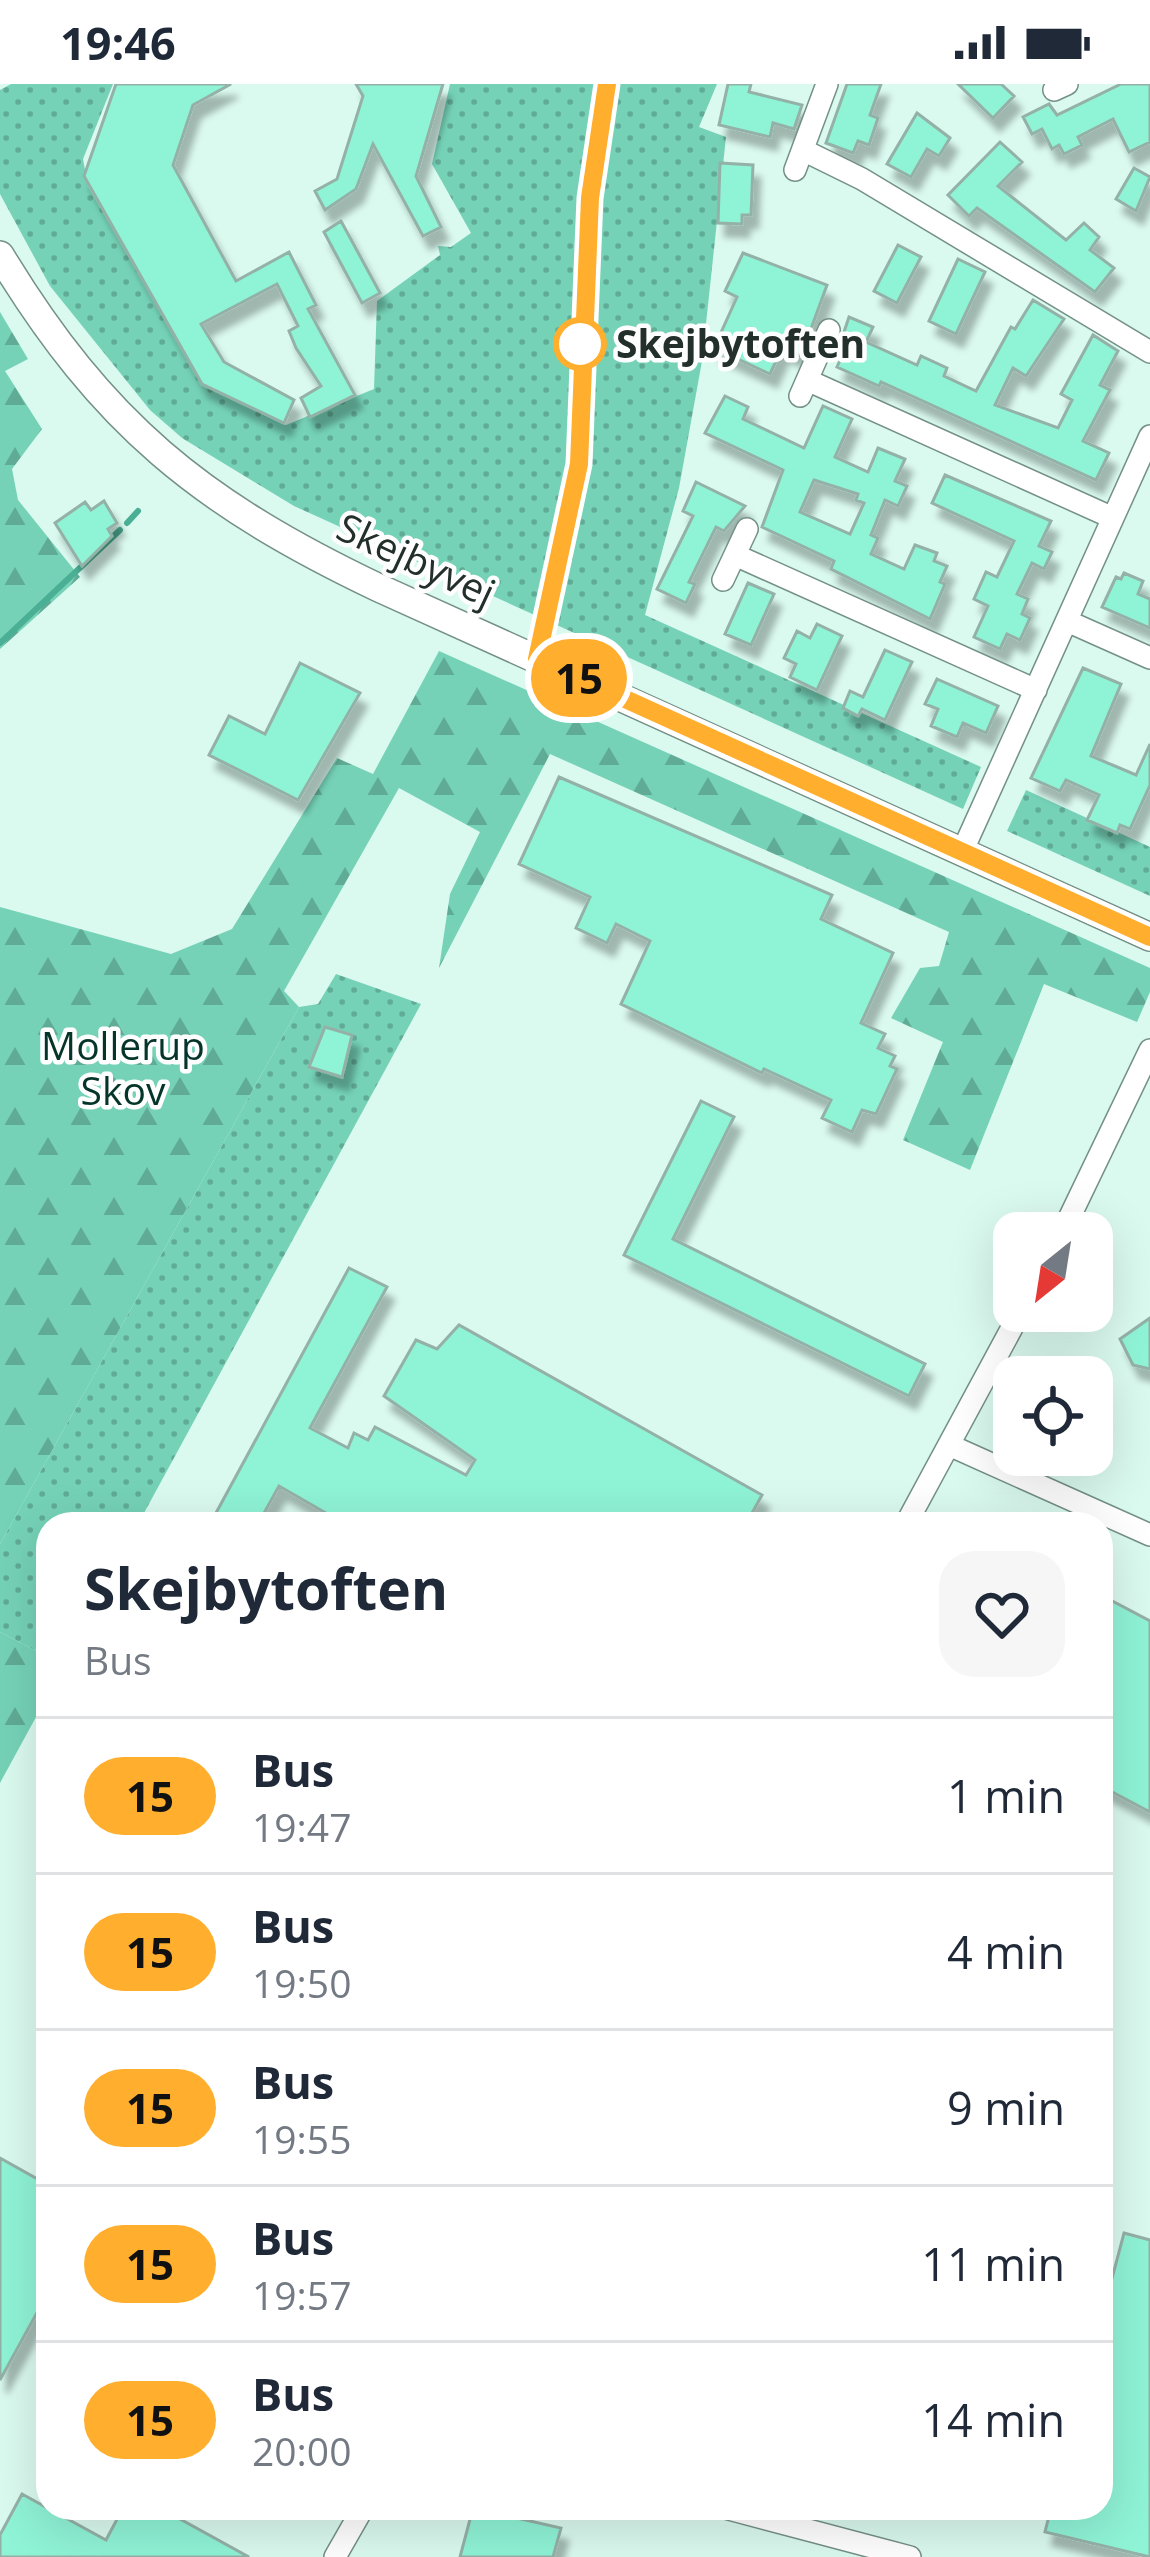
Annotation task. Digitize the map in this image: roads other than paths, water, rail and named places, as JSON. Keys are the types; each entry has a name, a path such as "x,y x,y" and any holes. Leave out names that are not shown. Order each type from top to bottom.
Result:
{"street":[{"path":"827,84 799,160 862,178 1150,352"},
{"name":"Skejbyvej","path":"0,254 36,314 109,407 153,451 233,510 379,588 1150,937"},
{"path":"829,330 803,388 1114,518"},
{"path":"962,852 1114,518 1145,461 1150,436"},
{"path":"723,580 747,530"},
{"path":"736,555 1036,690"},
{"path":"1067,621 1150,658"},
{"path":"1072,1212 1150,1050"},
{"path":"912,1512 1010,1332"},
{"path":"949,1445 1099,1512"},
{"path":"1113,1518 1150,1535"},
{"path":"335,2557 356,2520"},
{"path":"770,2520 910,2557"}],"waterway":[{"path":"127,523 138,511"},
{"path":"0,643 120,530"}],"place":[{"name":"Skejbytoften","path":"580,344"}],"park label":[{"name":"Mollerup Skov","path":"123,1068"}]}
